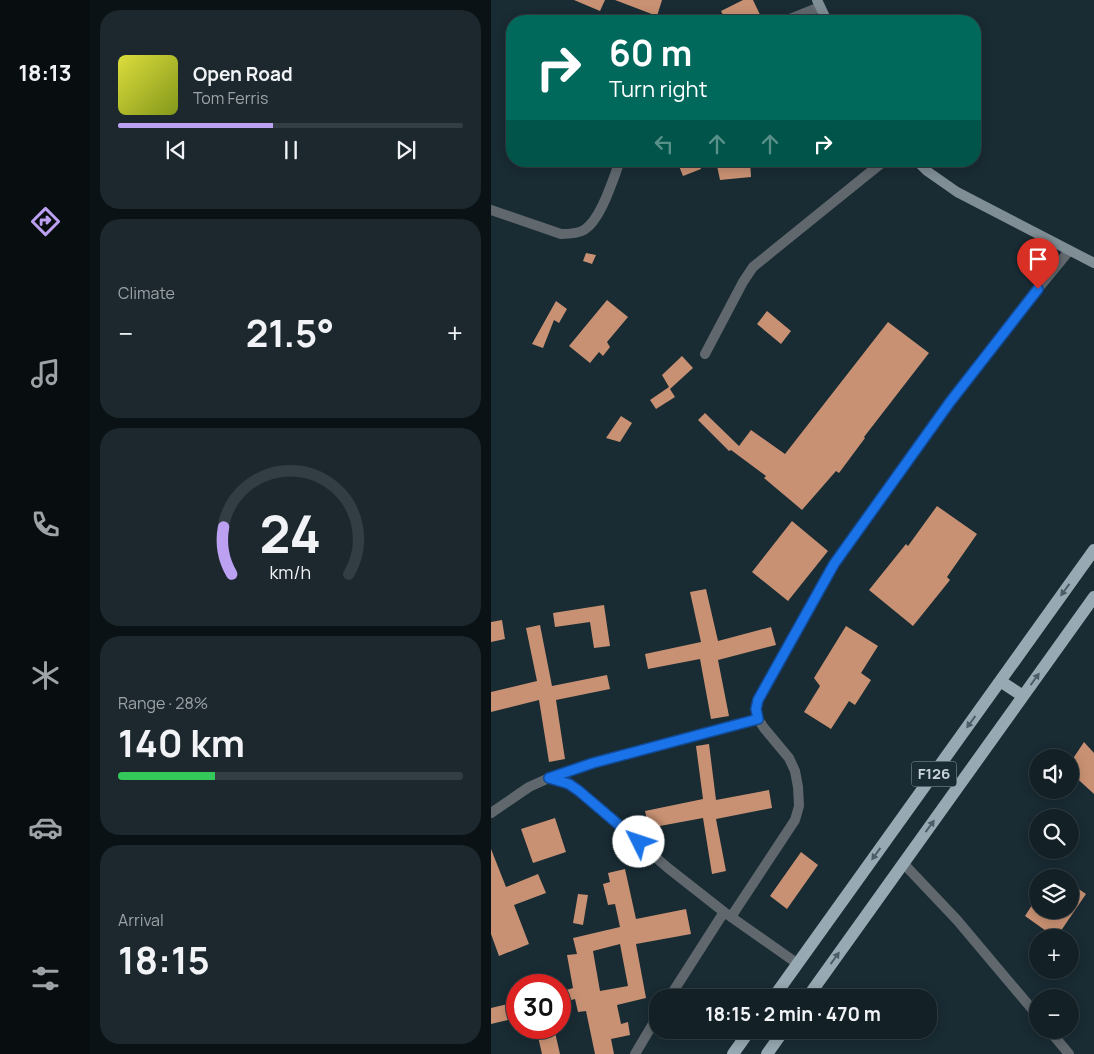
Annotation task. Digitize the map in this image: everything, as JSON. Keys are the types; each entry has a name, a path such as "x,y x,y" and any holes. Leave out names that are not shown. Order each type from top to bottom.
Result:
{"main road":[{"name":"F126","path":"780,989 1094,550"},
{"name":"F126","path":"813,989 1094,597"},
{"path":"1000,681 1023,696"},
{"path":"733,1054 744,1039"},
{"path":"767,1054 778,1039"}],"street":[{"path":"796,15 819,3 824,15"},
{"path":"491,210 561,234 571,234 585,230 600,212 618,167"},
{"path":"705,354 743,282 753,267 878,167"},
{"path":"923,167 957,192 1094,263"},
{"path":"675,989 795,820 799,806 799,787 795,771 789,758 758,719 756,709 758,700 834,564 950,402 1069,251"},
{"path":"491,813 529,787 549,778 593,763 758,719"},
{"path":"549,778 569,784 579,791 668,868 727,914 798,964"},
{"path":"903,863 957,920 1029,1006"},
{"path":"635,1054 649,1030"},
{"path":"1056,1039 1069,1054"}],"building":[{"path":"574,0 605,0 600,11"},
{"path":"615,0 662,0 657,15"},
{"path":"743,0 753,0 760,15 723,15 721,11"},
{"path":"679,167 700,167 701,169 683,176"},
{"path":"717,167 750,167 751,177 720,180"},
{"path":"586,253 596,255 592,264 583,261"},
{"path":"607,300 628,317 607,342 610,347 603,356 599,352 590,363 569,346"},
{"path":"556,301 567,309 559,323 554,320 543,348 532,344"},
{"path":"767,311 791,331 781,344 757,324"},
{"path":"888,322 929,353 864,437 839,473 836,471 802,510 764,478 766,476 731,450 729,451 698,420 705,413 739,446 751,430 785,454"},
{"path":"682,356 693,368 670,389 675,397 656,409 650,400 669,387 662,375"},
{"path":"621,416 632,423 620,442 606,438"},
{"path":"937,506 977,534 947,577 950,580 913,626 869,590 906,544 908,546"},
{"path":"792,521 828,551 788,601 752,572"},
{"path":"706,589 718,641 771,627 776,645 718,660 729,716 711,719 700,659 648,669 645,654 701,642 690,592"},
{"path":"604,605 610,646 594,648 590,622 555,627 553,613"},
{"path":"502,620 505,639 491,642 491,622"},
{"path":"540,625 552,686 607,675 610,689 556,700 565,759 549,762 539,700 491,712 491,692 537,681 526,628"},
{"path":"846,626 878,646 861,673 871,680 855,705 849,701 831,729 804,712 820,686 814,678"},
{"path":"1084,742 1094,753 1094,794 1079,780 1079,750"},
{"path":"709,744 716,800 769,790 772,808 716,819 726,871 712,874 703,818 649,828 645,811 703,799 696,746"},
{"path":"555,818 566,852 533,863 521,829"},
{"path":"491,849 506,887 538,874 546,893 514,905 529,944 499,956 491,934"},
{"path":"801,852 818,865 787,909 770,896"},
{"path":"625,869 636,919 686,909 691,934 636,944 646,998 617,1005 621,1024 628,1022 630,1035 611,1039 614,1054 595,1054 586,1011 578,1012 575,999 571,1000 571,989 573,988 567,955 577,954 573,938 620,927 615,904 608,905 603,884 610,882 608,873","holes":["620,944 628,986 600,991 593,951"]},
{"path":"1079,889 1086,894 1079,904"},
{"path":"578,894 588,895 583,925 573,923"},
{"path":"1029,910 1029,919 1025,916"},
{"path":"1029,919 1069,919 1062,929 1043,929"},
{"path":"506,1005 506,1021 491,1024 491,1008"},
{"path":"539,1039 557,1039 560,1054 542,1054"}],"route":[{"path":"639,842 579,791 569,784 549,778 593,763 758,719 756,709 758,700 770,675 834,564 950,402 1038,289"}]}
